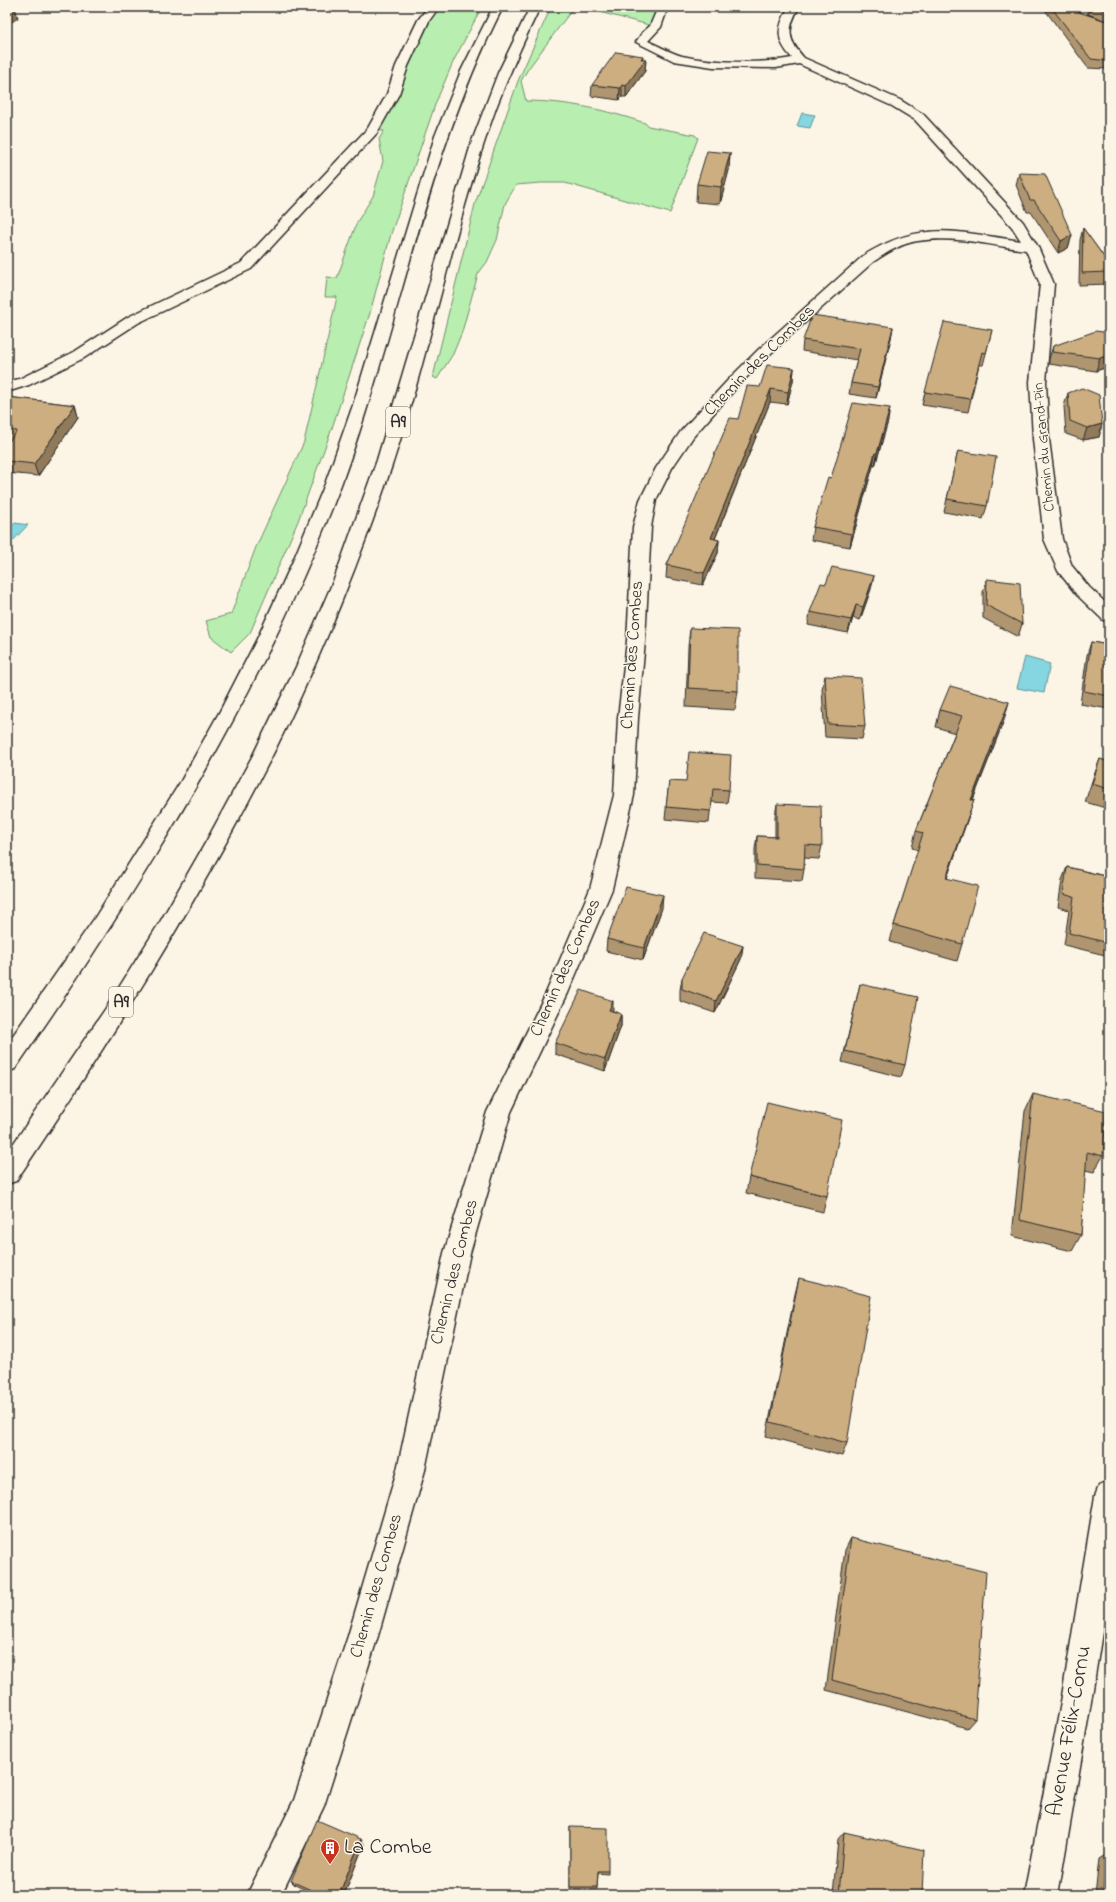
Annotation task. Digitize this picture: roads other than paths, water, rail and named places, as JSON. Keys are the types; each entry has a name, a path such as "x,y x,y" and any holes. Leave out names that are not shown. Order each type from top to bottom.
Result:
{"main road":[{"path":"7,387 24,382 78,355 132,320 246,266 373,130 393,94 402,66 424,20 434,7"},
{"name":"A9","path":"7,1062 89,944 172,812 247,681 306,553 354,424 393,301 434,154 464,76 498,7"},
{"name":"A9","path":"7,1173 104,1029 226,824 292,695 325,622 352,554 396,428 474,153 500,80 513,49 535,7"},
{"path":"663,7 655,27 646,35 642,42 678,59 721,65 743,66 776,65 800,60"},
{"path":"794,7 786,20 785,34 788,47 800,60"},
{"path":"1085,7 1080,13 1080,17 1109,27"},
{"name":"Chemin du Grand-Pin","path":"800,60 896,103 914,114 948,147 989,192 1018,226 1031,247 1047,284 1038,382 1041,440 1053,539 1064,567 1083,591 1109,616"},
{"name":"Chemin des Combes","path":"264,1895 308,1806 363,1636 411,1470 457,1253 499,1112 557,993 601,888 624,795 628,718 636,640 642,526 648,500 664,468 687,434 733,383 764,352 868,259 886,248 914,237 946,234 1031,247"},
{"name":"Avenue Félix-Cornu","path":"1041,1895 1075,1708 1109,1496"}],"water":[{"path":"802,113 815,115 810,128 797,126"},
{"path":"15,523 28,525 7,547 7,531"},
{"path":"1025,657 1050,664 1044,693 1017,688"}],"place":[{"name":"La Combe","path":"330,1865"}]}
